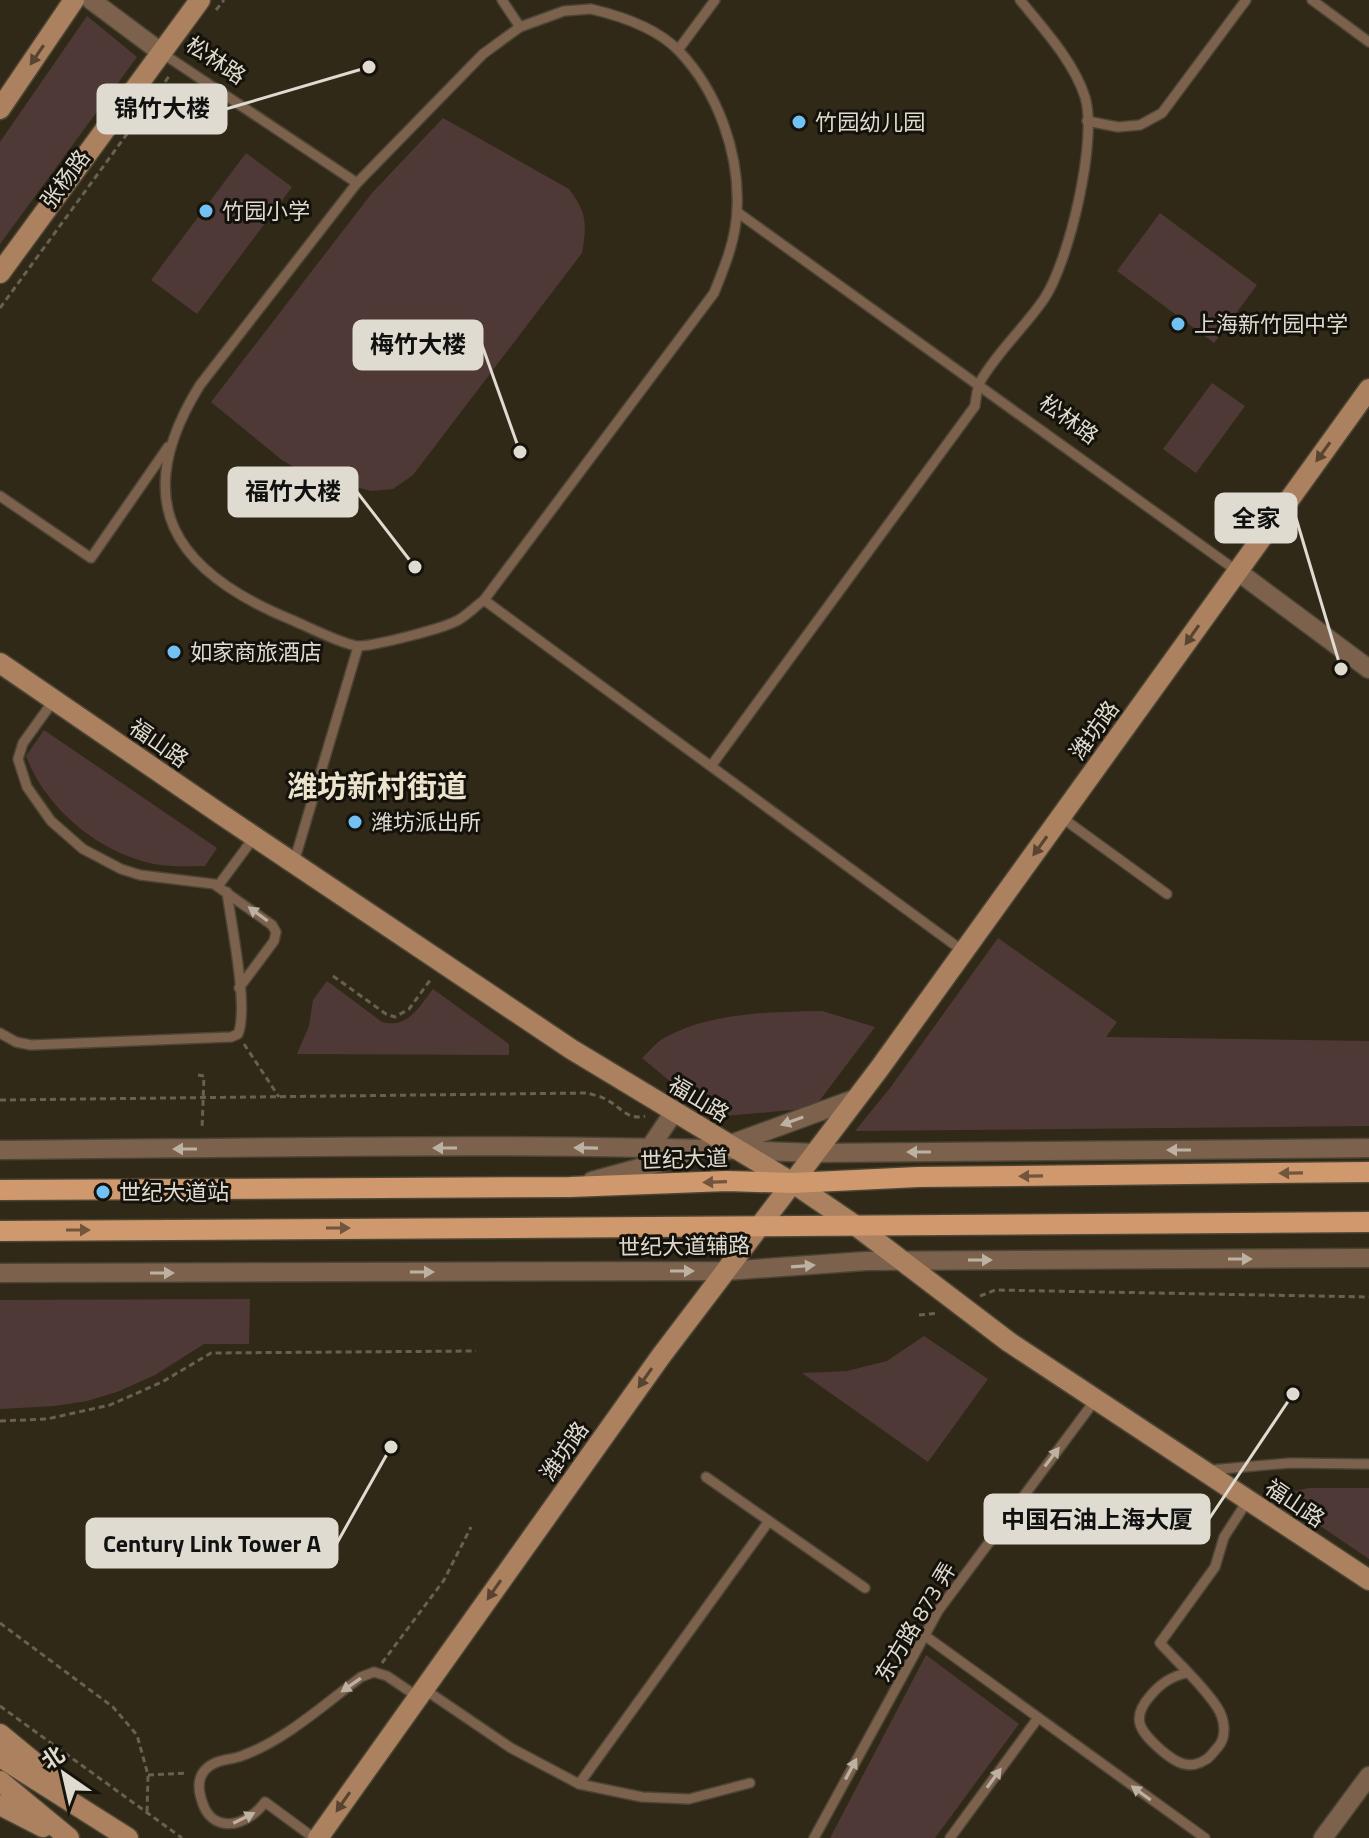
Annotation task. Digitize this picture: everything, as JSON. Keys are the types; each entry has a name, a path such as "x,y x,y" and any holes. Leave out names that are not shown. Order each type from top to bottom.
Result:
{"main road":[{"name":"世纪大道","path":"0,1190 570,1187 727,1181 793,1183 918,1177 1369,1172"},
{"path":"0,1231 859,1228 1369,1222"}],"street":[{"path":"0,109 74,0"},
{"name":"松林路","path":"91,0 171,58"},
{"name":"张杨路","path":"0,273 171,58 207,6"},
{"name":"潍坊路","path":"316,1838 661,1356 857,1098 1369,389"},
{"name":"松林路","path":"1237,571 1369,669"},
{"name":"福山路","path":"0,663 571,1049 674,1112 725,1148 793,1183 859,1228 1009,1342 1369,1580"},
{"path":"570,1187 725,1148 857,1098"},
{"path":"649,1149 674,1112"},
{"path":"0,1150 725,1148 815,1153 1369,1148"},
{"name":"世纪大道辅路","path":"0,1273 725,1271 902,1261 1369,1258"},
{"path":"0,1734 99,1818"},
{"path":"0,1757 128,1838"},
{"path":"1323,1838 1369,1776"},
{"path":"0,1781 55,1836"},
{"path":"0,1805 55,1836"}],"lane":[{"path":"502,0 520,27"},
{"path":"678,50 715,0"},
{"path":"711,766 975,406 979,383 1044,300 1056,278 1077,203 1089,139 1086,98 1073,72 1020,0"},
{"path":"1087,121 1118,127 1140,125 1162,113 1246,0"},
{"path":"1312,0 1369,42"},
{"path":"591,9 618,16 649,30 678,50 705,86 731,147 737,182 737,212 730,251 714,293 484,600 459,620 432,630 358,647 267,610 224,585 191,554 175,531 165,503 164,474 170,443 182,414 200,385 357,183 483,54 520,27 564,11 591,9"},
{"name":"松林路","path":"171,58 357,183"},
{"name":"松林路","path":"737,212 1237,571"},
{"path":"0,496 91,558 170,443"},
{"path":"484,600 963,951"},
{"path":"294,862 358,647"},
{"path":"54,700 23,743 18,759 27,787 51,821 83,849 121,869 140,875 210,882 272,925 276,932 274,941 239,988"},
{"path":"1061,817 1167,894"},
{"path":"0,1033 16,1042 31,1045 231,1037 238,1034 241,1026 239,988 222,889 255,836"},
{"name":"东方路 873 弄","path":"814,1838 924,1635 955,1585 1096,1399"},
{"path":"1203,1470 1290,1463 1369,1464"},
{"path":"706,1477 865,1588"},
{"path":"1186,1673 1172,1677 1159,1686 1141,1706 1139,1721 1144,1735 1177,1763 1191,1765 1206,1760 1222,1743 1225,1727 1219,1709 1160,1643 1215,1567 1224,1537 1248,1500"},
{"path":"579,1784 769,1521"},
{"path":"924,1635 1205,1838"},
{"path":"316,1838 265,1802 243,1823 229,1825 214,1819 203,1805 198,1787 202,1772 213,1762 243,1756 270,1743 361,1677 374,1672 421,1693 511,1748 579,1784 642,1797 689,1799 750,1783"},
{"path":"950,1838 1038,1718"}],"path":[{"path":"207,6 224,0"},
{"name":"张杨路","path":"0,308 171,58"},
{"path":"333,976 386,1014 395,1017 409,1009 443,963"},
{"path":"238,1034 279,1097"},
{"path":"198,1075 204,1076 201,1149"},
{"path":"0,1100 587,1093 606,1098 629,1116 637,1119 647,1116"},
{"path":"919,1315 967,1310 979,1296 995,1290 1369,1297"},
{"path":"0,1421 47,1419 110,1405 162,1382 211,1353 476,1351"},
{"path":"374,1672 444,1580 471,1527"},
{"path":"0,1623 113,1707 137,1735 148,1775 147,1813"},
{"path":"0,1706 182,1838"},
{"path":"148,1775 202,1772"}],"shaded area":[{"path":"87,16 137,57 0,244 0,142"},
{"path":"443,118 569,189 584,219 582,253 413,475 393,489 371,491 304,473 282,460 211,402 372,193"},
{"path":"246,153 292,187 197,314 151,280"},
{"path":"1160,213 1257,285 1214,343 1117,271"},
{"path":"1212,383 1245,406 1196,473 1163,449"},
{"path":"44,730 217,848 205,866 167,866 140,860 119,852 80,828 48,795 26,756"},
{"path":"998,938 1117,1022 1106,1037 1369,1041 1369,1126 855,1131 890,1088"},
{"path":"327,981 382,1022 391,1023 412,1015 433,989 509,1044 509,1055 297,1054 309,1026 313,1000"},
{"path":"822,1011 875,1027 814,1108 713,1117 642,1058 663,1039 722,1018"},
{"path":"250,1299 249,1344 204,1344 155,1375 87,1401 0,1409 0,1300"},
{"path":"924,1336 988,1379 928,1462 802,1373 847,1371 887,1361"},
{"path":"1308,1488 1369,1488 1369,1559 1276,1496"},
{"path":"926,1655 1019,1724 935,1838 830,1838"}],"place":[{"name":"锦竹大楼","path":"369,67"},
{"name":"竹园幼儿园","path":"799,122"},
{"name":"竹园小学","path":"206,211"},
{"name":"上海新竹园中学","path":"1178,324"},
{"name":"梅竹大楼","path":"520,452"},
{"name":"福竹大楼","path":"415,567"},
{"name":"如家商旅酒店","path":"174,652"},
{"name":"全家","path":"1341,669"},
{"name":"潍坊派出所","path":"355,822"},
{"name":"世纪大道站","path":"103,1192"},
{"name":"中国石油上海大厦","path":"1293,1394"},
{"name":"Century Link Tower A","path":"391,1447"}],"district":[{"name":"潍坊新村街道","path":"377,786"}]}
